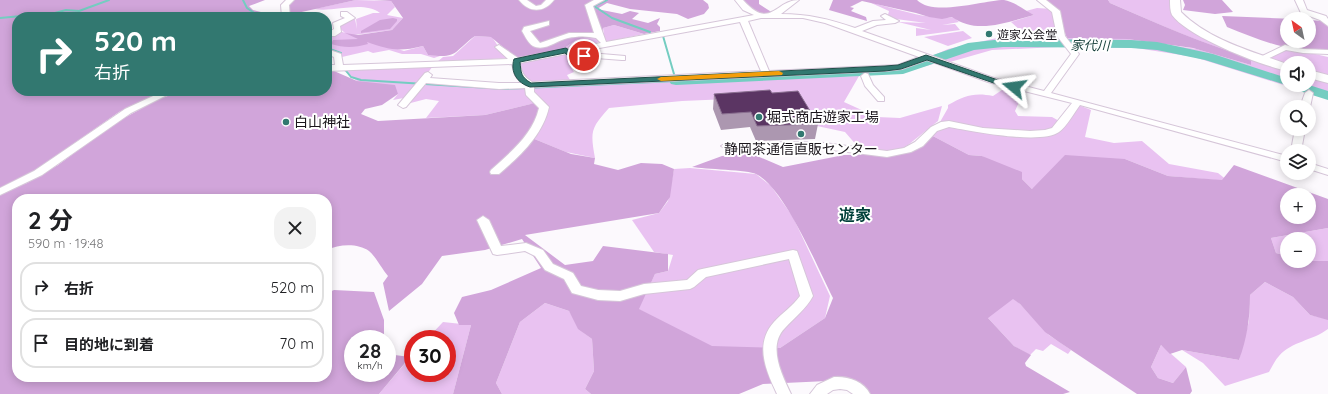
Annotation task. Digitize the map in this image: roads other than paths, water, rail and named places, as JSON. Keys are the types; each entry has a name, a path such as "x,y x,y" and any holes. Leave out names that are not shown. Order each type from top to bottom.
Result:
{"street":[{"path":"286,12 285,5 290,0"},
{"path":"522,0 533,8 541,8 550,0"},
{"path":"533,8 539,0"},
{"path":"600,0 590,5 599,36 606,44"},
{"path":"739,0 746,8 761,16"},
{"path":"774,16 795,0"},
{"path":"1040,0 1056,11 1065,43 1075,54 1045,95"},
{"path":"1175,0 1176,13 1185,22 1224,45 1280,66"},
{"path":"1299,0 1304,11 1323,18 1328,24"},
{"path":"332,34 338,30 336,25 350,18 344,14"},
{"path":"332,68 401,65 423,62 437,64 516,61 566,50 761,16 815,18 991,80 1116,112 1280,157"},
{"path":"855,31 876,23 895,21 886,16"},
{"path":"743,19 766,74"},
{"path":"546,23 527,29 526,31 534,43 540,45 546,44 564,36 584,33 599,36"},
{"path":"499,47 516,61 517,74 530,88"},
{"path":"1260,59 1285,47 1303,51 1328,52"},
{"path":"566,50 571,55 622,58"},
{"path":"332,53 338,56 342,68"},
{"path":"422,82 530,88 675,78 899,67 926,57"},
{"path":"393,58 399,61 401,65"},
{"path":"403,105 437,64"},
{"path":"865,76 869,86 881,99"},
{"path":"1316,76 1328,79"},
{"path":"495,172 518,152 538,123 543,111 544,107 529,93 530,88"},
{"path":"1307,100 1309,93"},
{"path":"0,192 38,173 128,111 160,96"},
{"path":"726,146 816,145 887,154 907,150 919,144 934,129 941,125 949,124 983,131 1030,134 1046,133 1055,130 1077,103"},
{"path":"1316,168 1328,172"},
{"path":"484,220 497,251 526,247 539,253 549,267 569,276 577,290 598,295 620,296 644,289 690,284 702,273 793,254 807,296 801,306 777,326 770,340 772,368 784,394"},
{"path":"817,394 824,385 841,383 856,387 863,394"}],"waterway":[{"path":"59,12 66,10 79,11 109,0"},
{"path":"243,0 247,8 253,12"},
{"path":"607,0 594,6 612,18 650,32"},
{"path":"0,18 12,17"},
{"path":"343,67 351,77 361,80 505,89 676,81 663,36"},
{"name":"家代川","path":"676,81 903,70 972,46 1003,43 1131,44 1157,46 1208,57 1280,80"},
{"path":"332,50 341,53 341,58"},
{"name":"家代川","path":"1316,92 1328,96"}],"place":[{"name":"遊家公会堂","path":"989,34"},
{"name":"堀式商店遊家工場","path":"759,117"},
{"name":"白山神社","path":"286,122"},
{"name":"静岡茶通信直販センター","path":"801,134"}],"district":[{"name":"遊家","path":"855,215"}]}
